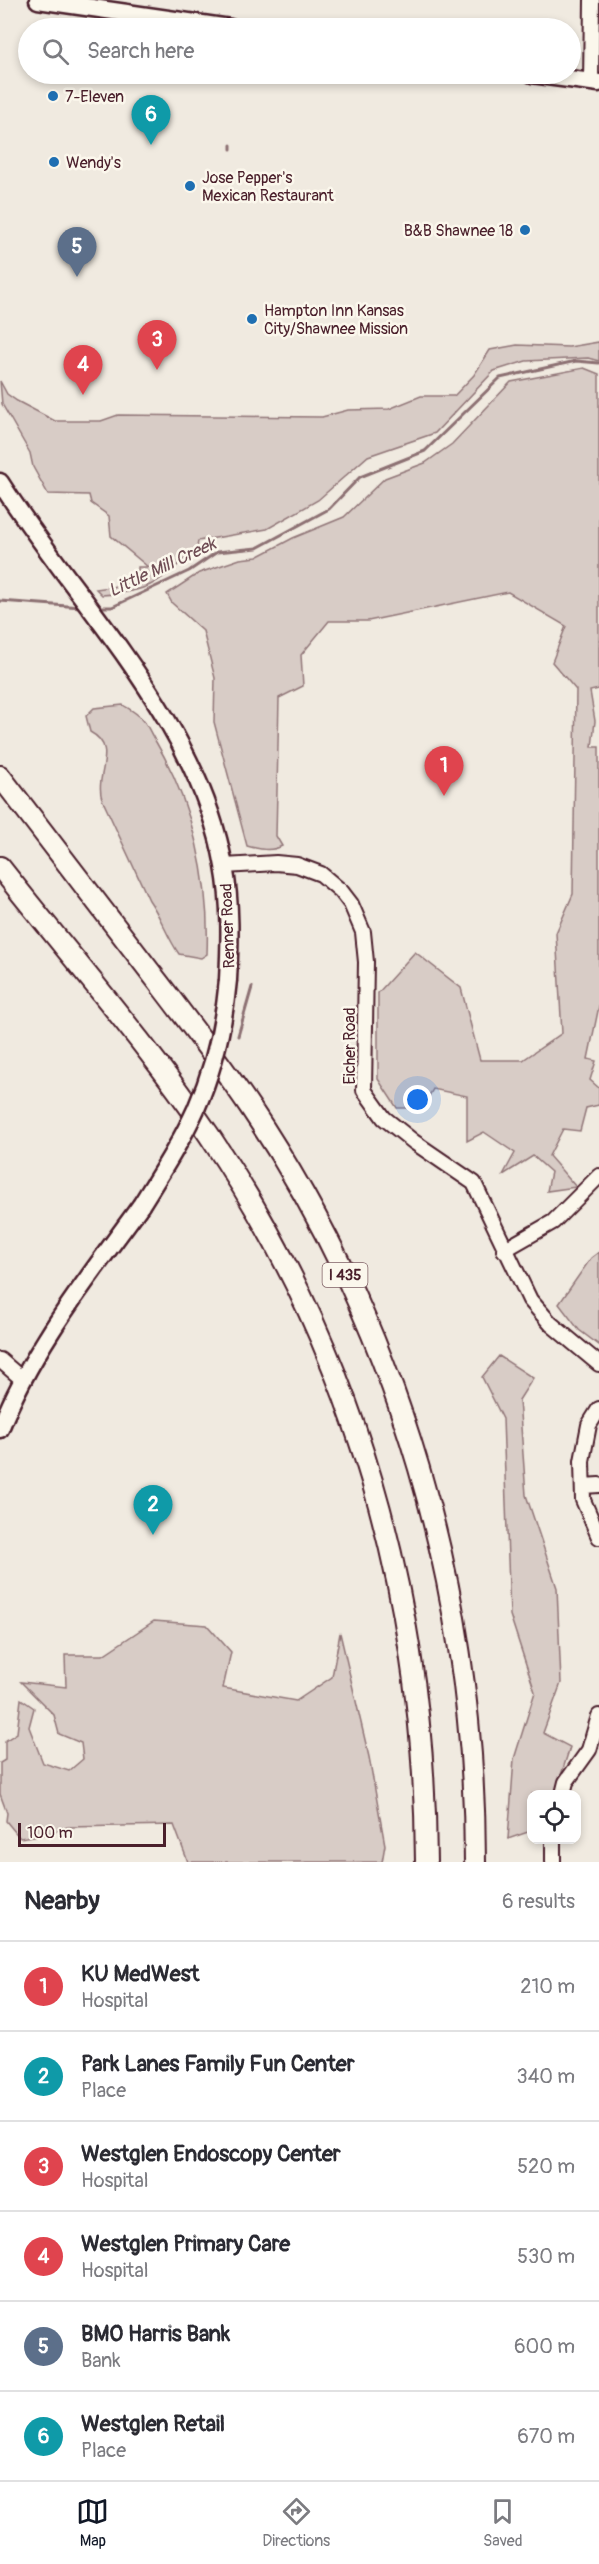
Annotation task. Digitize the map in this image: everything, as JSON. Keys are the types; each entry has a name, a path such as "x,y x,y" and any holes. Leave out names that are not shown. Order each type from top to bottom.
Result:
{"highway":[{"name":"I 435","path":"0,776 197,1033 250,1108 293,1178 354,1294 403,1415 425,1488 449,1586 465,1682 470,1731 475,1862"},
{"name":"I 435","path":"0,867 130,1027 208,1134 264,1224 304,1300 325,1347 361,1441 374,1483 403,1605 420,1715 426,1816 426,1862"}],"main road":[{"path":"38,0 161,18"},
{"name":"Renner Road","path":"0,482 166,717 189,760 210,813 224,866 230,943 228,980 218,1041 196,1108 179,1143 141,1204 59,1317 22,1379 0,1430"}],"street":[{"path":"592,0 595,83"},
{"name":"Eicher Road","path":"224,866 276,863 303,867 331,881 351,904 363,932 366,962 364,1090 384,1118 414,1142 474,1183 485,1202 504,1250 530,1300 551,1324 599,1364"},
{"path":"504,1250 553,1222 599,1176"},
{"path":"0,1359 22,1379"},
{"path":"599,1409 589,1425 582,1461 583,1500 599,1537"},
{"path":"583,1486 599,1485"},
{"path":"563,1790 566,1782 589,1750 599,1716"},
{"path":"553,1844 553,1862"}],"shaded area":[{"path":"599,342 599,361 588,358 526,361 494,371 435,433 368,456 318,500 267,529 198,541 197,548 174,569 155,582 134,591 102,595 96,589 138,583 138,567 148,567 111,536 109,516 91,503 89,495 48,494 33,467 30,453 2,404 0,381 7,394 55,421 101,421 118,415 322,417 348,410 389,409 421,396 454,396 474,375 490,350 517,345 569,347"},
{"path":"584,368 599,374 599,689 590,691 595,721 592,747 599,747 599,1006 588,1059 596,1061 590,1080 599,1088 599,1105 586,1108 580,1131 563,1129 549,1156 576,1187 547,1191 551,1172 533,1156 503,1175 515,1153 484,1132 467,1141 467,1096 433,1089 422,1108 397,1108 378,1079 378,993 415,952 461,988 480,1060 523,1060 562,1033 556,933 573,894 576,690 552,662 566,626 508,592 368,621 329,621 301,655 303,686 279,698 276,836 282,846 264,849 247,846 214,722 215,678 203,631 172,603 167,594 199,573 240,559 257,557 293,538 344,517 385,478 425,463 452,444 511,382"},
{"path":"123,705 138,715 148,727 169,766 189,818 202,871 206,899 207,954 201,958 179,954 149,900 102,799 100,790 105,754 99,738 90,732 86,716 94,708"},
{"path":"599,1252 599,1345 579,1330 559,1304 591,1258"},
{"path":"499,1356 533,1378 519,1400 526,1495 557,1588 561,1683 543,1733 570,1747 556,1790 527,1790 527,1832 508,1839 514,1759 535,1692 510,1615 503,1419 482,1377"},
{"path":"154,1621 207,1625 231,1652 223,1688 296,1701 332,1677 340,1633 369,1757 385,1845 382,1862 188,1862 174,1825 68,1827 47,1834 20,1838 6,1821 7,1813 0,1794 0,1763 5,1760 5,1741 17,1733 21,1699 34,1708 29,1727 43,1763 69,1771 83,1759 81,1743 59,1734 54,1715 21,1682 66,1687 65,1655 103,1655"}],"waterway":[{"name":"Little Mill Creek","path":"96,607 112,607 189,571 217,552 257,548 329,509 360,477 425,451 500,378 576,361 599,363"},
{"name":"Little Mill Creek","path":"0,601 81,607"},
{"path":"238,1036 252,987"}],"place":[{"name":"7-Eleven","path":"53,96"},
{"name":"Westglen Retail","path":"151,145"},
{"name":"Wendy's","path":"54,162"},
{"name":"Jose Pepper's Mexican Restaurant","path":"190,186"},
{"name":"B&B Shawnee 18","path":"525,230"},
{"name":"BMO Harris Bank","path":"77,277"},
{"name":"Hampton Inn Kansas City/Shawnee Mission","path":"252,319"},
{"name":"Westglen Endoscopy Center","path":"157,370"},
{"name":"Westglen Primary Care","path":"83,395"},
{"name":"KU MedWest","path":"444,796"},
{"name":"Park Lanes Family Fun Center","path":"153,1535"}]}
